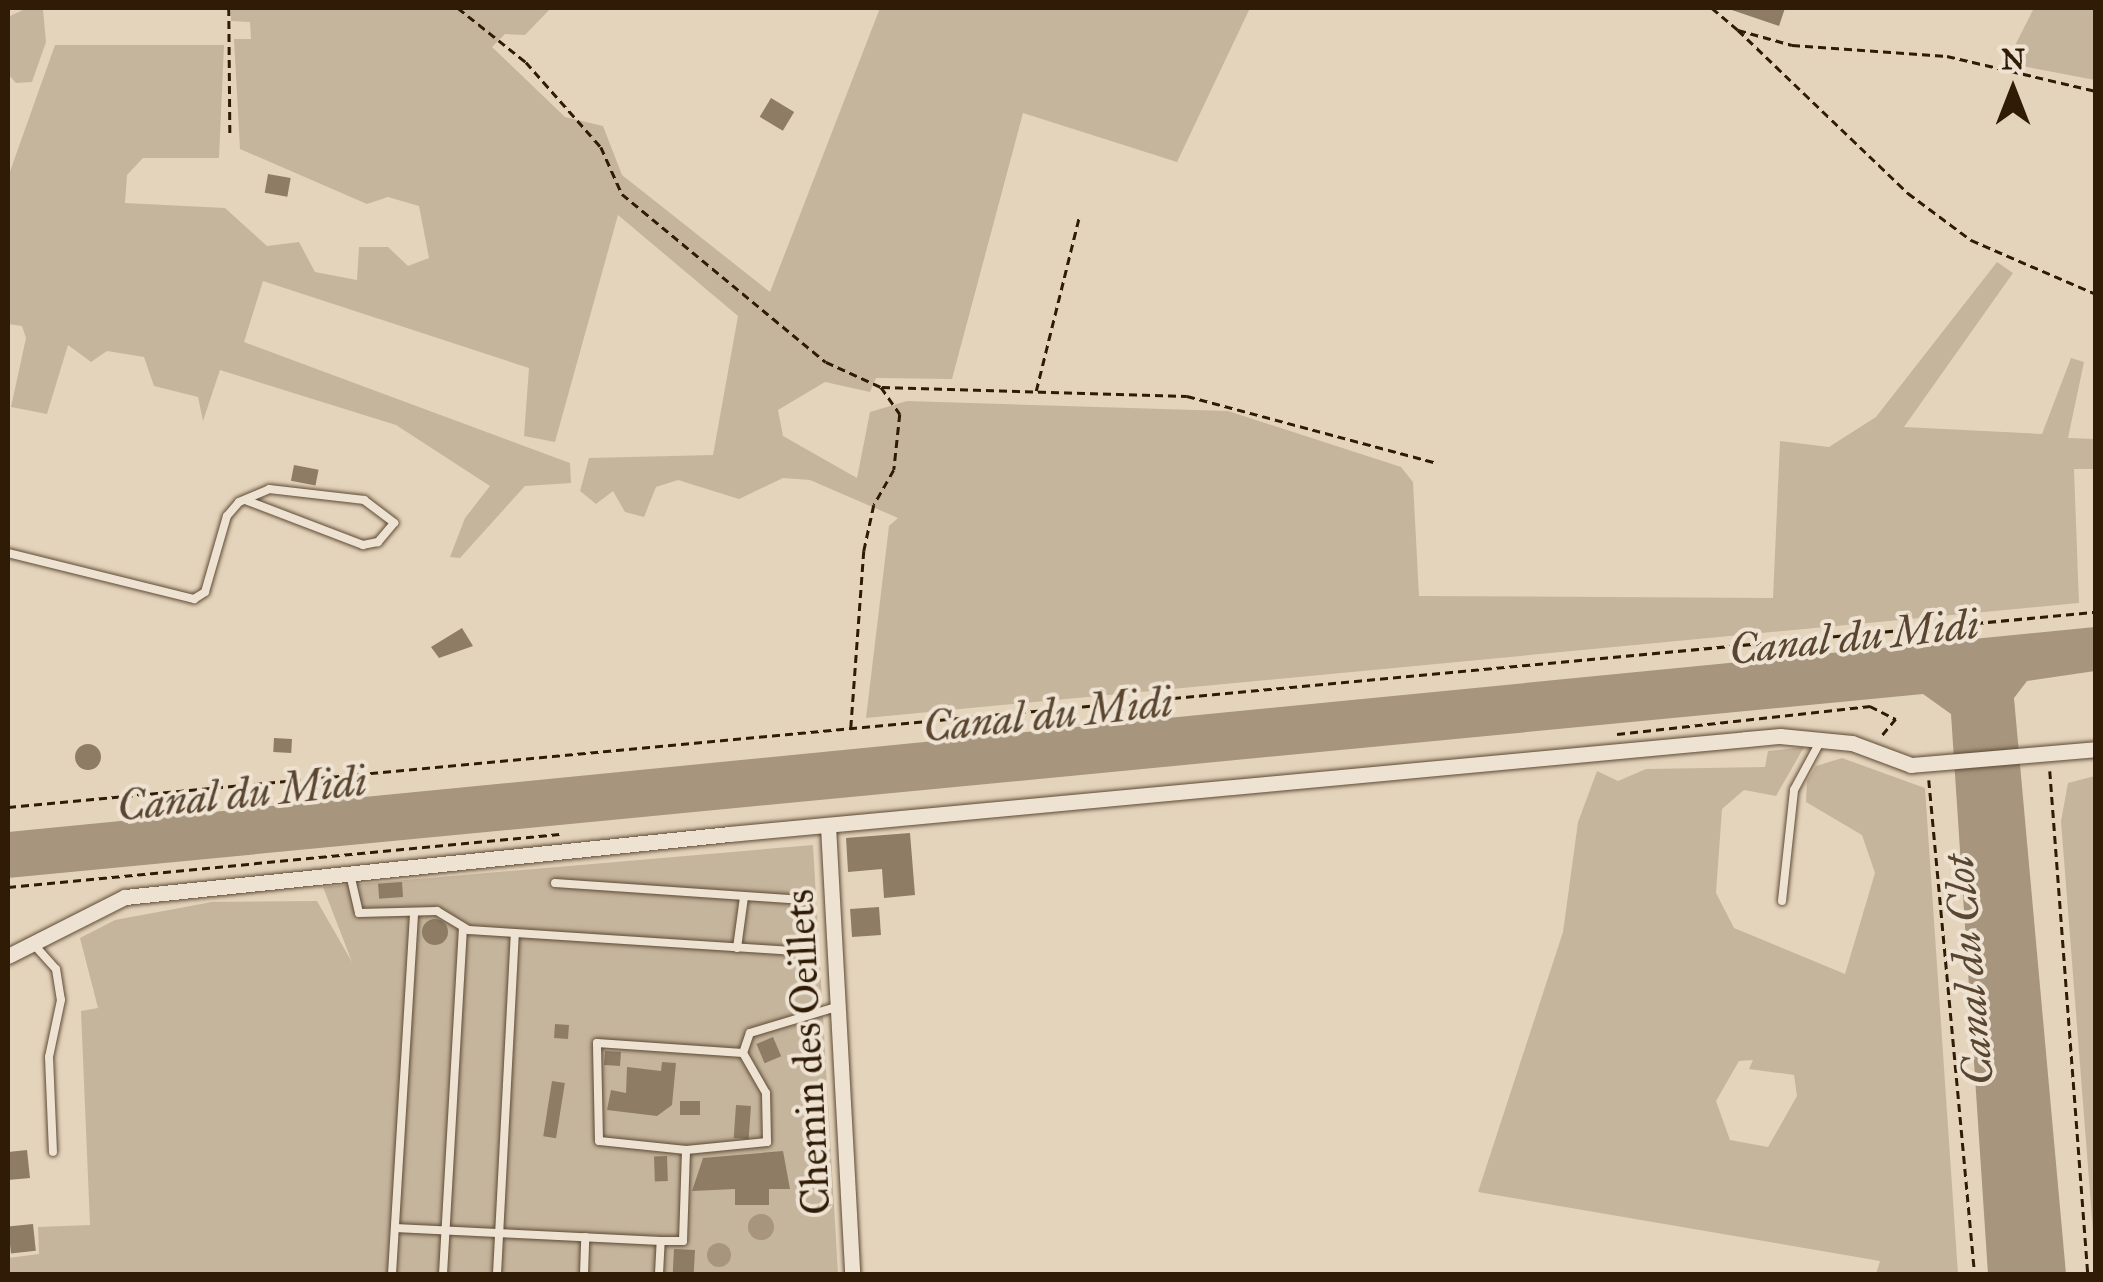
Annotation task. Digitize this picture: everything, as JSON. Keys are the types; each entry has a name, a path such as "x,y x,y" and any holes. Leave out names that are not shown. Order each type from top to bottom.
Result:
{"street":[{"path":"12,955 37,948 125,896 828,826 1822,738 1929,764 2096,749"},
{"name":"Chemin des Oeillets","path":"828,826 852,1274"}],"lane":[{"path":"8,553 175,598 205,592 227,516 245,500 269,490 364,500 394,523 378,542 363,545 245,500"},
{"path":"1782,901 1794,790 1822,738"},
{"path":"350,874 359,913 437,911 463,929 807,952"},
{"path":"556,884 803,900"},
{"path":"737,948 744,896"},
{"path":"392,1274 414,913"},
{"path":"443,1274 463,929"},
{"path":"497,1274 515,933"},
{"path":"37,948 56,968 61,1000 49,1057 52,1152"},
{"path":"744,1053 597,1043 599,1141 686,1150 767,1142 766,1094 744,1053 750,1033 836,1007"},
{"path":"394,1228 683,1240 686,1150"},
{"path":"584,1274 586,1238"},
{"path":"659,1274 661,1241"}],"path":[{"path":"228,8 230,133"},
{"path":"458,8 526,62 601,146 622,194 826,362 881,387 1036,392 1245,406 1438,464"},
{"path":"1712,8 1908,193 1971,240 2096,294"},
{"path":"1738,30 1792,46 1946,56 2096,91"},
{"path":"1036,392 1079,218"},
{"path":"851,728 864,551 898,445 900,414 881,387"},
{"path":"8,807 2096,612"},
{"path":"2043,755 2088,1274"},
{"path":"1929,764 1976,1274"}],"shaded area":[{"path":"27,8 43,10 46,42 32,82 16,83 8,74 8,17"},
{"path":"231,8 551,8 525,35 505,34 492,47 565,117 603,126 622,175 770,292 880,8 1250,8 1177,162 1023,113 952,379 876,378 870,392 825,382 778,410 783,436 857,478 870,412 907,401 1228,411 1401,467 1413,482 1419,596 1773,598 1780,441 1829,447 1876,417 1997,262 2013,273 1904,427 2042,434 2071,358 2084,362 2068,438 2095,439 2095,469 2074,469 2079,603 866,718 889,526 898,518 810,480 783,478 739,499 678,480 656,487 644,517 625,512 613,491 596,504 580,491 589,458 713,455 738,316 618,215 555,442 524,436 529,368 263,281 244,342 570,463 571,483 525,486 460,558 450,557 465,518 490,486 396,425 220,370 203,421 198,397 154,386 144,357 107,351 91,362 68,345 47,414 11,407 26,338 22,326 8,324 8,177 55,45 224,45 219,158 143,158 127,175 125,203 225,208 267,246 299,242 315,272 357,280 359,247 388,247 408,266 429,258 419,206 388,197 367,204 240,149 234,39 251,39 250,22 231,21"},
{"path":"2034,8 2095,8 2095,80 2006,63"},
{"path":"1804,747 1776,796 1744,790 1722,809 1716,893 1734,928 1845,974 1875,873 1862,835 1806,802 1807,781 1816,766 1842,758 1925,788 1958,1274 1876,1274 1880,1261 1478,1192 1563,932 1578,822 1597,771 1618,781 1646,769 1765,767 1768,751","holes":["1753,1060 1749,1069 1794,1075 1797,1096 1768,1147 1730,1140 1716,1101 1739,1061"]},
{"path":"2096,776 2095,1257 2061,821 2068,783"},
{"path":"813,845 838,1274 8,1274 8,1258 39,1254 38,1227 90,1225 81,1011 98,1008 80,938 115,920 212,902 317,901 352,962 323,887"}],"water":[{"name":"Canal du Clot","path":"2095,627 2095,671 2027,681 2014,698 2066,1274 1988,1274 1951,714 1923,694 8,878 8,832"},
{"path":"761,1214 770,1218 774,1227 770,1236 761,1240 752,1236 748,1227 752,1218"},
{"path":"719,1243 731,1255 719,1267 707,1255"}],"building":[{"path":"1726,8 1785,8 1779,26"},
{"path":"771,98 794,112 783,131 760,117"},
{"path":"268,174 291,178 287,197 265,193"},
{"path":"294,465 319,470 315,485 291,481"},
{"path":"462,628 473,646 439,658 431,647"},
{"path":"274,738 292,739 291,753 273,752"},
{"path":"88,744 97,748 101,757 97,766 88,770 79,766 75,757 79,748"},
{"path":"910,833 915,895 884,898 882,869 848,872 846,838"},
{"path":"402,882 403,897 379,899 378,884"},
{"path":"879,907 881,935 852,937 850,909"},
{"path":"435,919 444,923 448,932 444,941 435,945 426,941 422,932 426,923"},
{"path":"555,1024 569,1025 568,1039 554,1038"},
{"path":"773,1037 781,1056 765,1063 756,1044"},
{"path":"605,1051 621,1052 620,1066 604,1065"},
{"path":"662,1062 676,1063 672,1105 657,1116 607,1110 611,1090 626,1093 627,1067 661,1071"},
{"path":"552,1081 565,1083 556,1138 543,1136"},
{"path":"680,1101 700,1101 700,1115 680,1115"},
{"path":"736,1105 751,1106 749,1139 734,1138"},
{"path":"27,1150 30,1178 8,1180 8,1152"},
{"path":"783,1151 790,1189 769,1189 769,1205 735,1205 735,1189 692,1191 703,1158"},
{"path":"654,1156 667,1156 668,1181 655,1181"},
{"path":"33,1224 36,1251 11,1253 8,1227"},
{"path":"674,1249 695,1250 694,1274 673,1273"}],"water label":[{"name":"Canal du Midi","path":"1854,637"},
{"name":"Canal du Midi","path":"1048,715"},
{"name":"Canal du Midi","path":"242,794"}]}
